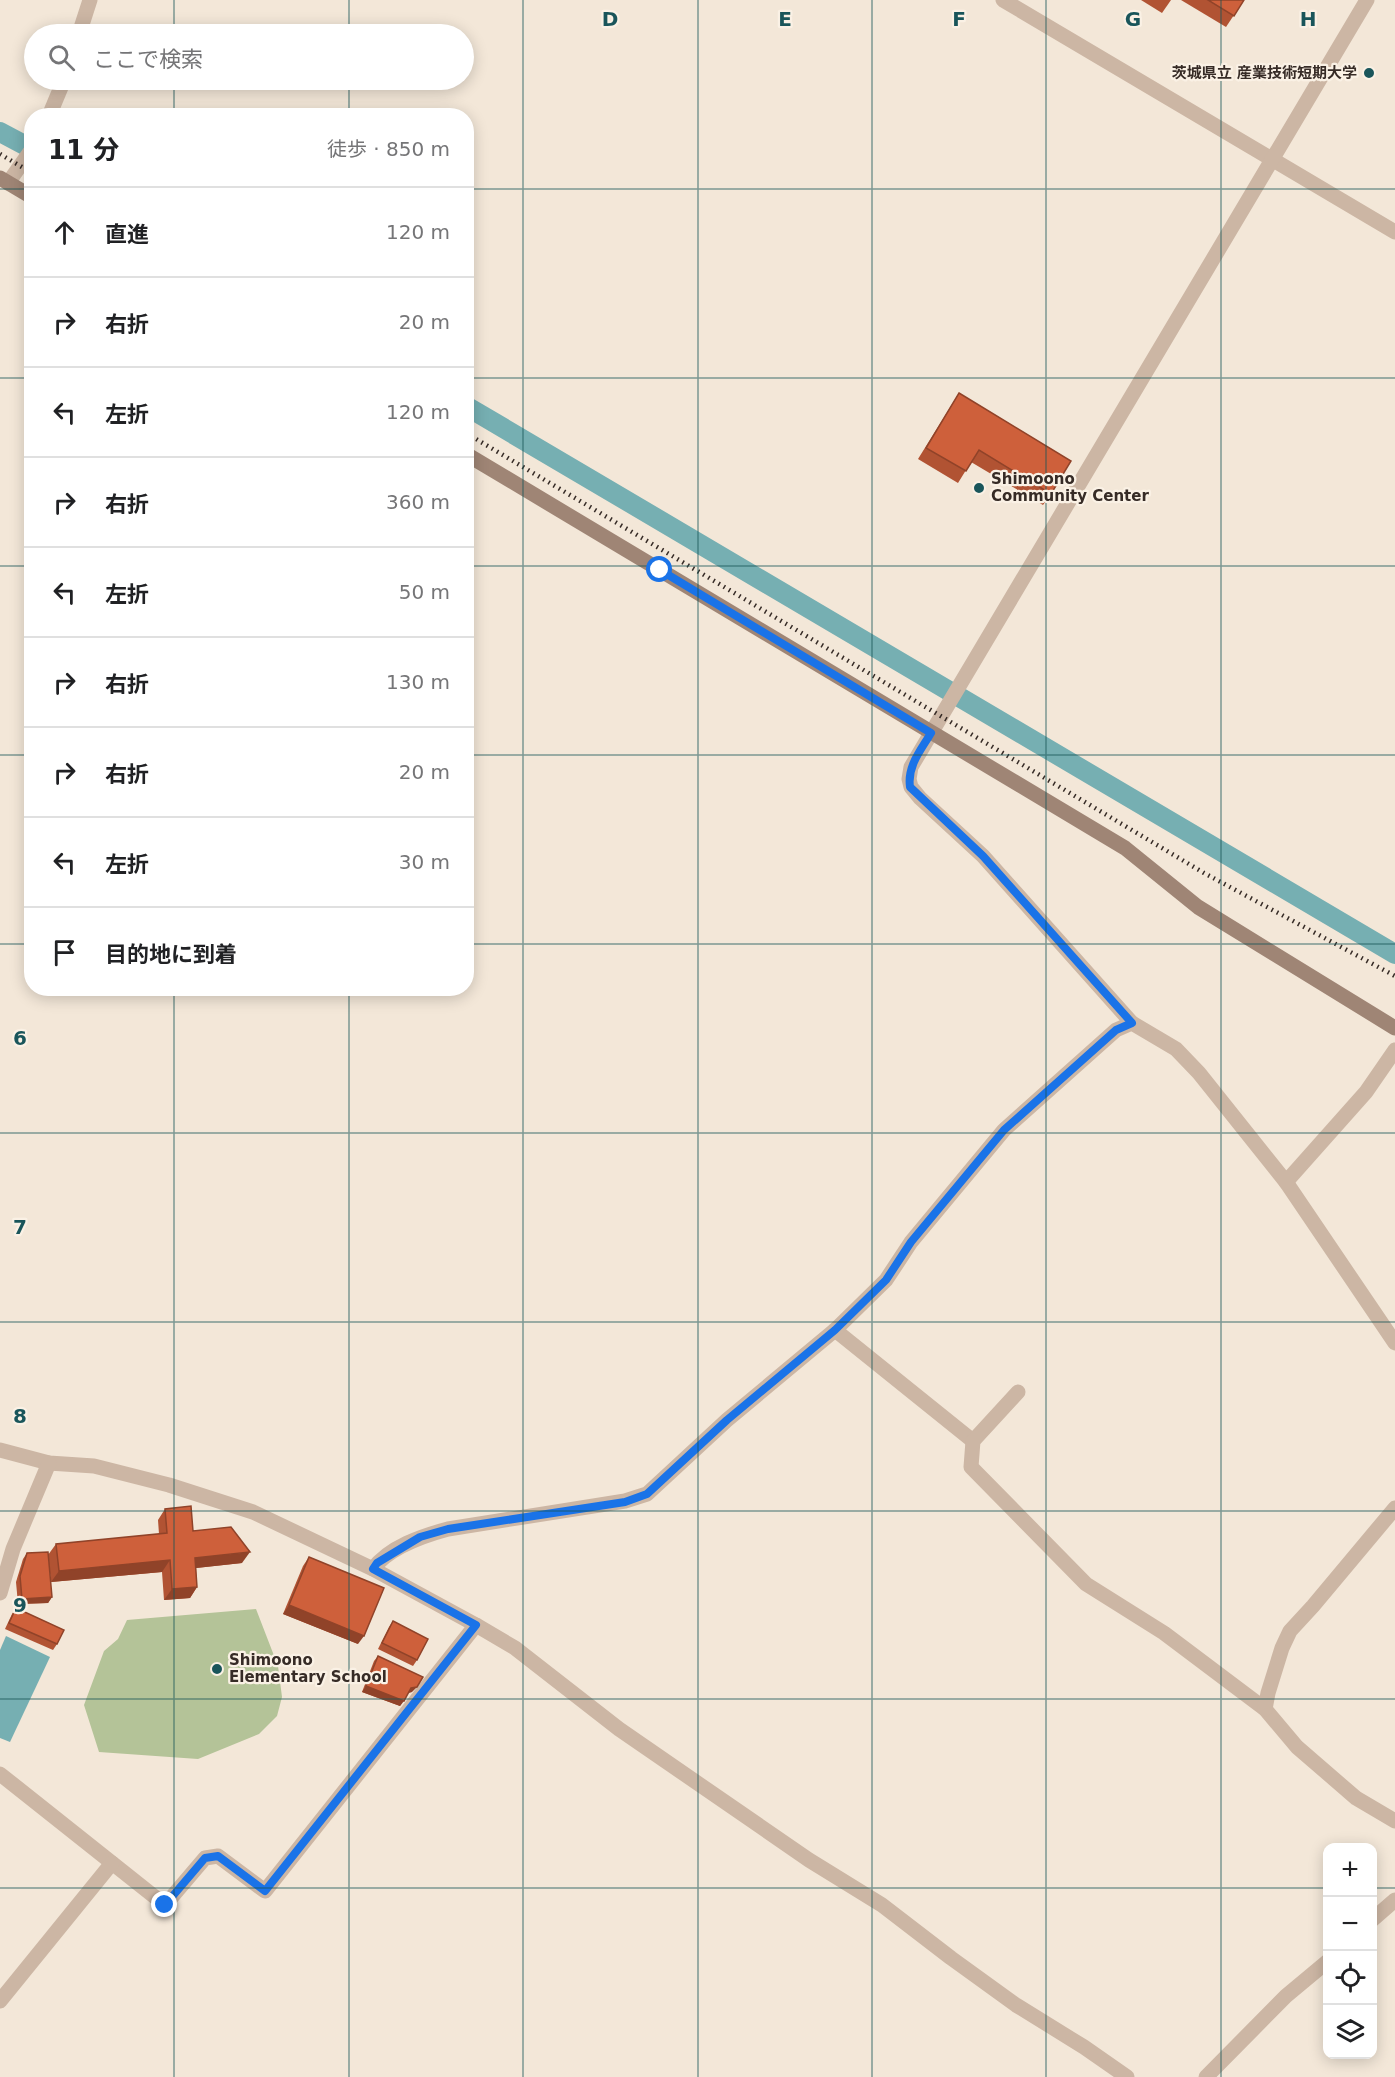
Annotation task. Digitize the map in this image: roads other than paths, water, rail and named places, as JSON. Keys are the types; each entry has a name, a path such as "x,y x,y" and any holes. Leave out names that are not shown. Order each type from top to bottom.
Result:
{"street":[{"path":"82,24 90,0"},
{"path":"1002,0 1395,232"},
{"path":"1367,0 911,766 909,778 910,787 983,856 1132,1023 1176,1049 1199,1073 1286,1182 1395,1343"},
{"path":"52,108 60,90"},
{"path":"24,158 4,181 24,192"},
{"path":"474,459 1125,848 1198,907 1395,1028"},
{"path":"373,1569 389,1554 420,1537 448,1529 625,1502 647,1494 727,1420 835,1330 886,1280 911,1242 1004,1130 1116,1030 1132,1023"},
{"path":"1286,1182 1366,1092 1395,1050"},
{"path":"835,1330 973,1441"},
{"path":"1018,1392 973,1441 971,1467 1086,1584 1164,1632 1265,1709 1297,1747 1356,1798 1395,1821"},
{"path":"0,1450 49,1463 93,1466 170,1485 253,1512 373,1569 476,1625 515,1648 629,1736 809,1860 882,1905 1016,2005 1127,2077"},
{"path":"0,1593 13,1549 49,1463"},
{"path":"1265,1709 1279,1657 1290,1631 1395,1508"},
{"path":"0,1774 165,1905 205,1858 218,1856 265,1891 476,1625"},
{"path":"0,2001 112,1863"},
{"path":"1377,1916 1395,1900"},
{"path":"1206,2077 1286,1996 1323,1965"}],"water":[{"path":"6,1636 50,1657 10,1742 0,1738 0,1650"}],"waterway":[{"path":"0,132 24,145"},
{"path":"474,411 1395,954"}],"railway":[{"path":"0,154 24,168"},
{"path":"474,438 1204,873 1395,976"}],"place":[{"name":"茨城県立 産業技術短期大学","path":"1369,73"},
{"name":"Shimoono Community Center","path":"979,488"},
{"name":"Shimoono Elementary School","path":"217,1669"}]}
